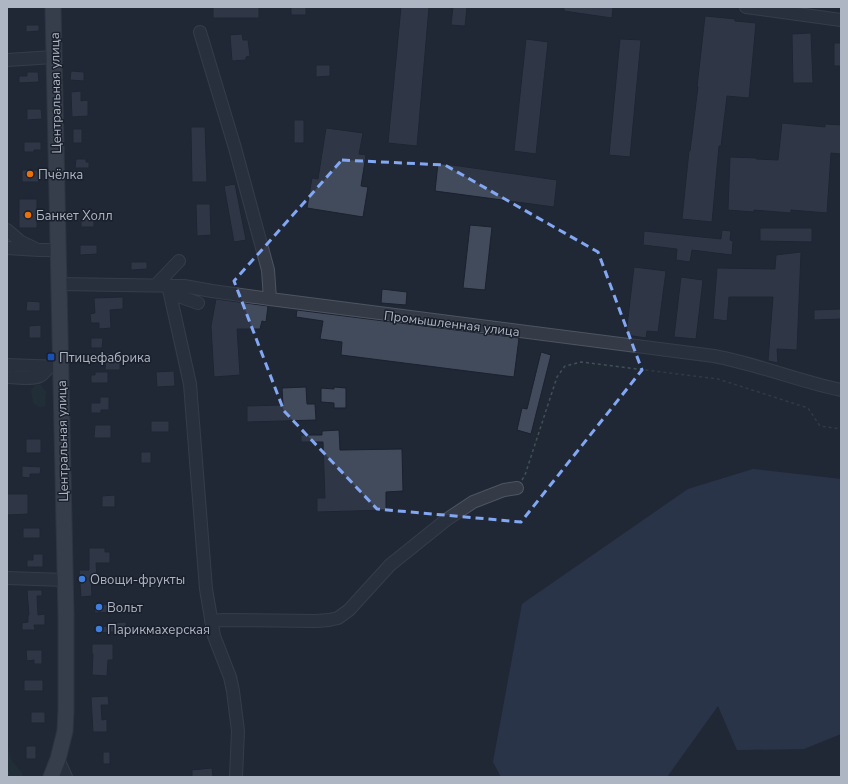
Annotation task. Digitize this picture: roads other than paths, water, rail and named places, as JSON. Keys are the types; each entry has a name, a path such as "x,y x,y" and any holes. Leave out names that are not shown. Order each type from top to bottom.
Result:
{"main road":[{"name":"Центральная улица","path":"50,777 58,759 65,731 66,710 65,580 55,367 59,284 53,7"}],"street":[{"path":"746,7 841,20"},
{"path":"200,32 236,148 268,270 270,299"},
{"path":"7,60 54,57"},
{"path":"7,230 21,242 39,250"},
{"path":"7,248 58,250"},
{"path":"179,261 165,288 190,384 196,418 206,589 211,621 218,646 230,677 233,691 238,731 236,777"},
{"name":"Промышленная улица","path":"59,284 165,288 184,286 270,299 714,356 730,359 841,390"},
{"path":"165,288 198,303"},
{"path":"7,365 55,367"},
{"path":"7,377 34,378 55,367"},
{"path":"211,621 316,621 338,618 349,610 390,565 446,520 473,502 504,490 517,488"},
{"path":"7,578 65,580"},
{"path":"58,759 66,777"}],"water":[{"path":"753,469 841,479 841,734 804,749 737,750 718,706 667,777 501,777 493,762 522,604 688,489"}],"place":[{"name":"Пчёлка","path":"30,174"},
{"name":"Банкет Холл","path":"28,215"},
{"name":"Птицефабрика","path":"51,357"},
{"name":"Овощи-фрукты","path":"82,579"},
{"name":"Вольт","path":"99,607"},
{"name":"Парикмахерская","path":"99,629"}]}
